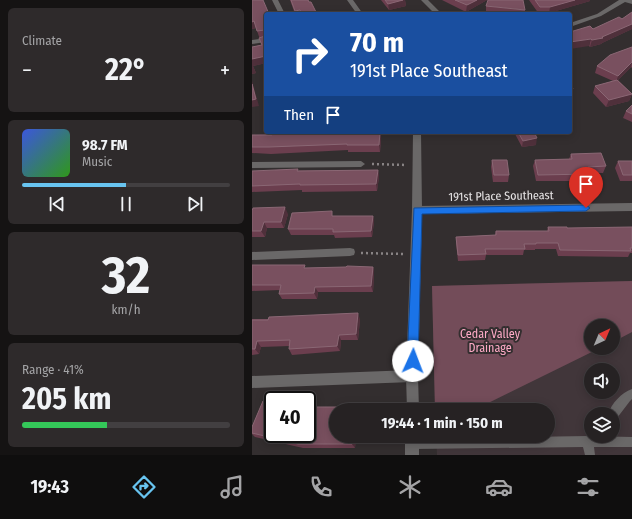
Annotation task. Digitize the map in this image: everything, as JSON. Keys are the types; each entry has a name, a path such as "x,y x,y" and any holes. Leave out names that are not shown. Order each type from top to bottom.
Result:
{"street":[{"path":"276,0 281,12"},
{"path":"350,0 359,12"},
{"path":"424,0 437,12"},
{"path":"572,24 599,15 623,0"},
{"path":"626,0 632,2"},
{"path":"252,42 264,40"},
{"path":"413,403 412,376 418,165 417,134"},
{"path":"252,165 362,164"},
{"name":"191st Place Southeast","path":"417,210 632,207"},
{"path":"252,256 350,252"},
{"path":"252,382 412,376"}],"lane":[{"path":"618,407 626,397 632,394"},
{"path":"620,440 632,442"},
{"path":"412,445 584,441"},
{"path":"588,443 590,455"}],"path":[{"path":"362,164 418,165"},
{"path":"350,252 416,255"}],"shaded area":[{"name":"Cedar Valley Drainage","path":"632,281 632,455 437,455 436,443 555,443 555,403 435,403 432,286"}],"green space":[{"name":"Cedar Valley Drainage","path":"632,281 632,332 620,338 620,319 584,319 584,355 586,355 488,403 435,403 432,286"}],"building":[{"path":"252,0 263,0 268,12 264,12 264,30 257,31 254,21 252,22"},
{"path":"291,0 308,0 311,2 316,12 301,12 300,10 295,11"},
{"path":"385,0 403,0 388,4"},
{"path":"455,0 477,0 467,5"},
{"path":"488,0 523,0 525,10 486,6"},
{"path":"535,0 575,0 550,7 540,7"},
{"path":"632,12 632,24 602,37 603,38 572,42 572,31 590,26 593,29 619,17 622,19"},
{"path":"264,36 264,56 252,59 252,47 262,45 259,38"},
{"path":"632,47 632,62 618,76 597,66 610,55"},
{"path":"617,80 632,94 609,100 595,86"},
{"path":"252,84 256,99 252,100"},
{"path":"632,105 632,114 626,111"},
{"path":"380,134 379,145 347,144 252,147 252,135"},
{"path":"519,134 535,134 537,138 523,141"},
{"path":"601,153 606,166 588,167 590,174 538,175 535,160 572,159 571,154"},
{"path":"492,160 507,160 509,175 494,175"},
{"path":"618,161 632,161 632,175 623,175"},
{"path":"298,169 297,171 378,170 376,184 300,184 252,186 252,171"},
{"path":"285,207 281,222 264,222 261,231 252,231 253,208"},
{"path":"332,211 332,216 373,216 371,231 333,232 333,229 288,229 292,213"},
{"path":"548,227 632,227 632,248 630,248 631,251 560,250 558,243 536,243 524,244 525,249 485,249 486,254 458,255 456,237 496,235 496,231 549,231"},
{"path":"252,265 305,265 304,268 347,266 373,267 371,286 315,287 314,293 279,294 281,285 252,285"},
{"path":"358,313 356,334 339,335 337,346 289,349 290,340 257,341 255,349 252,349 252,320 268,320 269,317"},
{"path":"264,401 264,436 252,433 252,427"},
{"path":"316,407 329,407 329,443 352,443 352,444 294,443 316,443"}],"route":[{"path":"413,361 417,210 586,208"}]}
